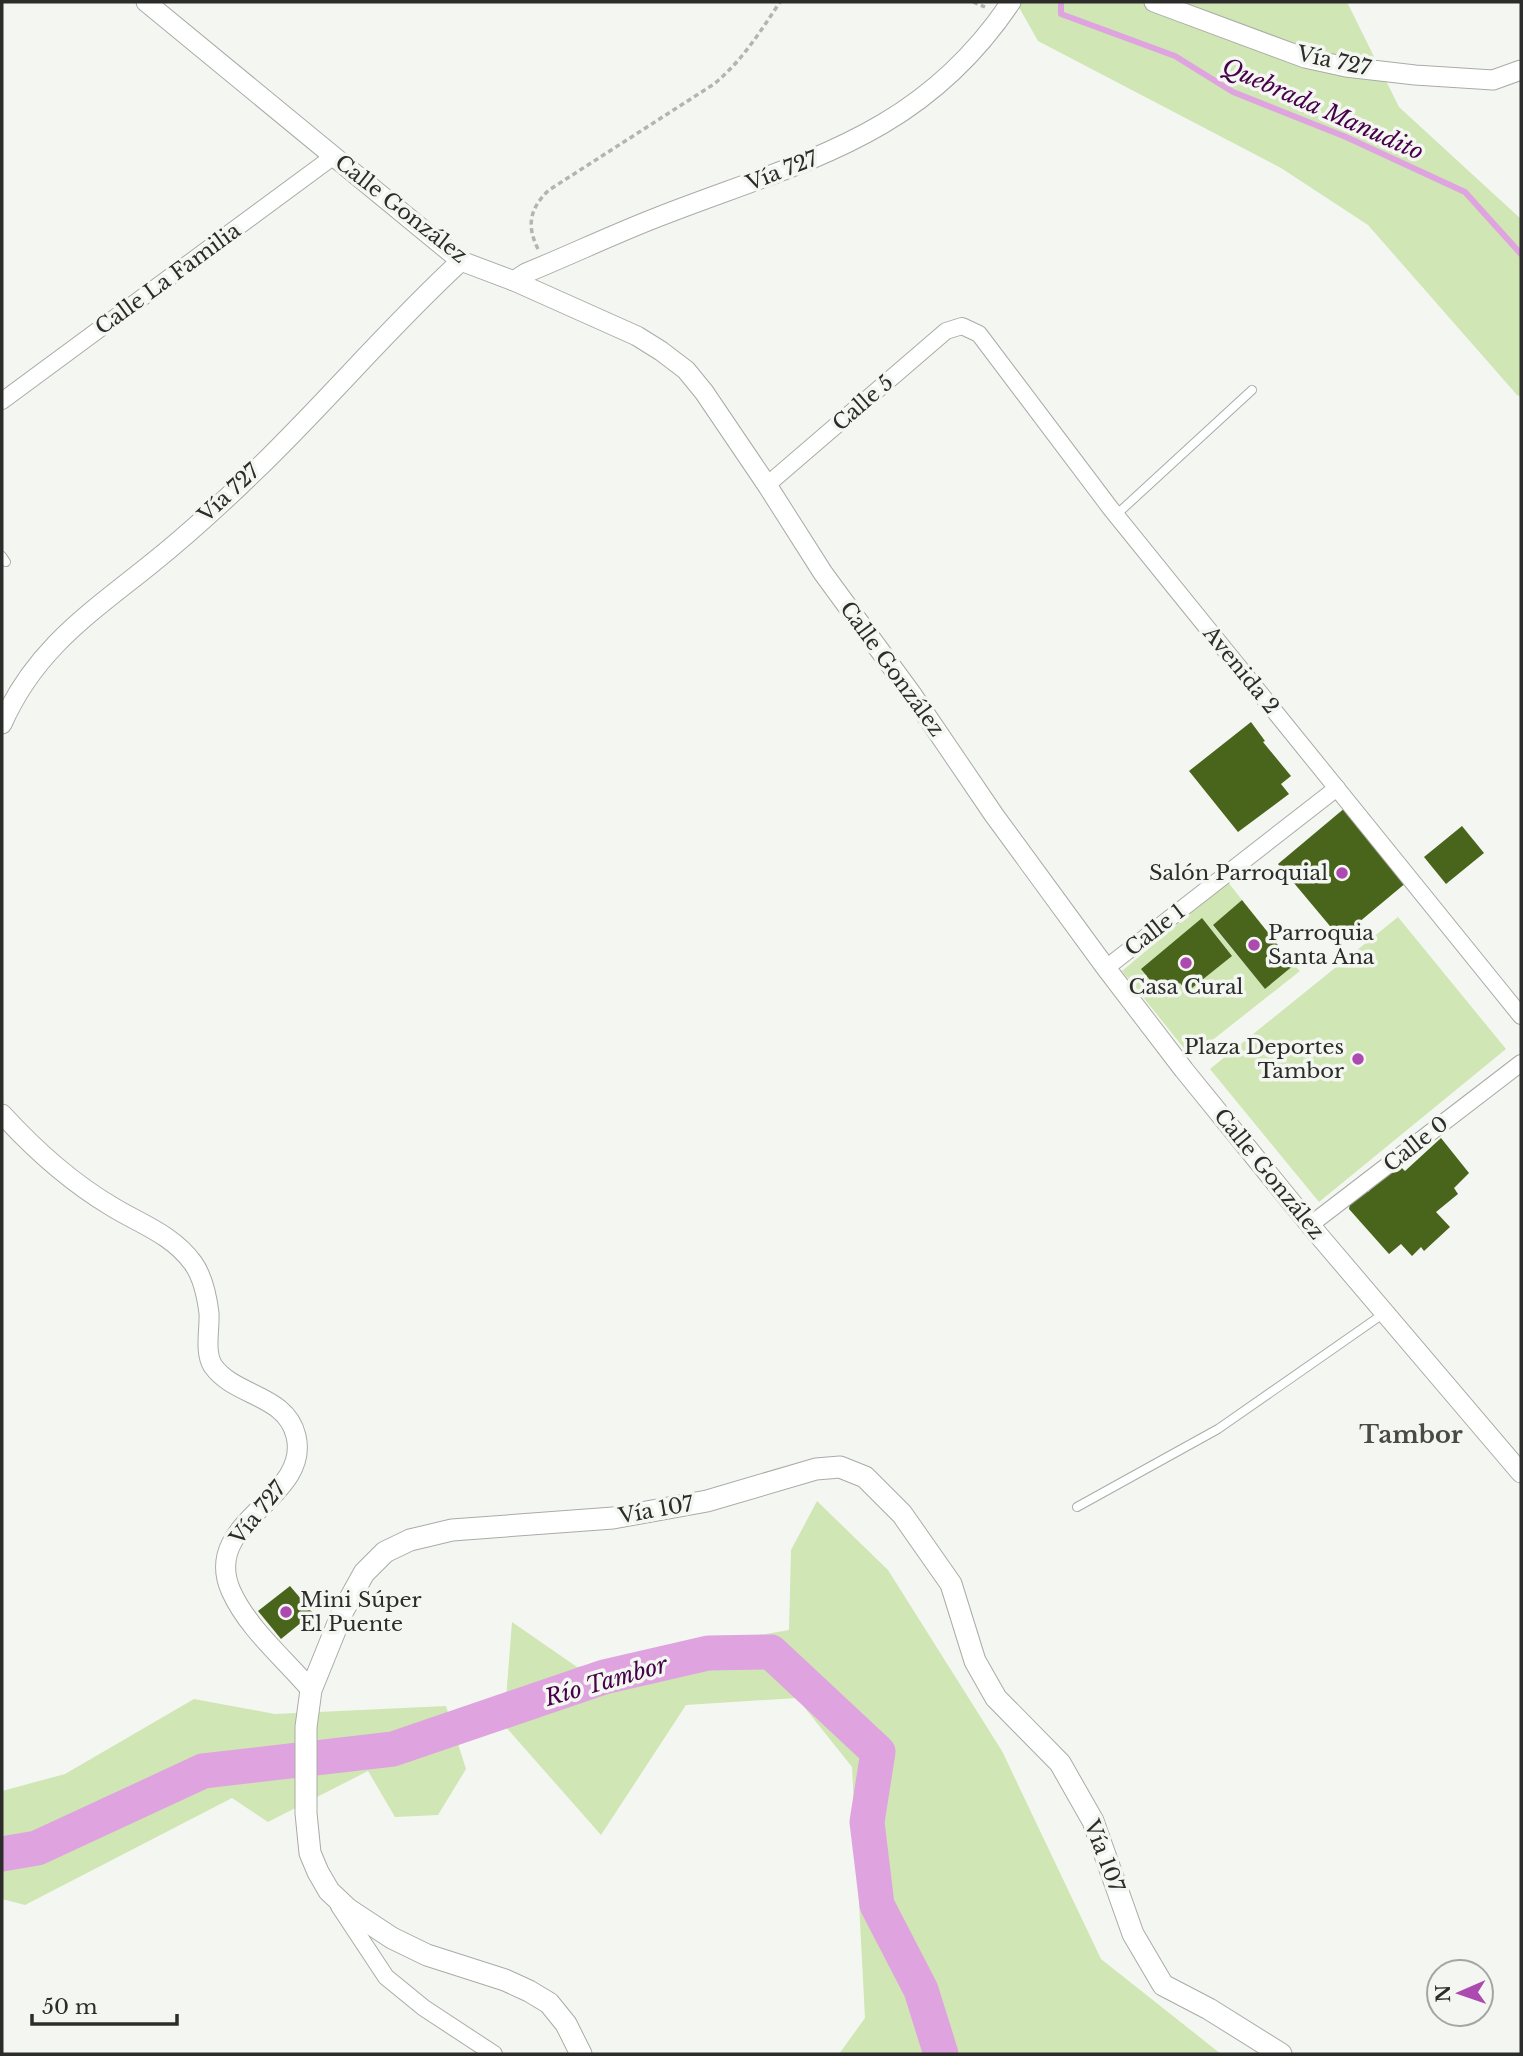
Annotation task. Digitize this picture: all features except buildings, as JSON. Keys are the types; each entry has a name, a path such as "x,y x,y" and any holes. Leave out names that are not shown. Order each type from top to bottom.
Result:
{"main road":[{"name":"Vía 107","path":"581,2054 566,2024 549,2003 505,1980 427,1955 392,1938 364,1922 329,1891 310,1853 306,1813 306,1727 311,1690 343,1611 364,1573 385,1552 410,1540 452,1530 613,1518 707,1501 816,1469 840,1467 865,1477 902,1514 951,1584 975,1661 996,1698 1060,1763 1093,1821 1133,1934 1163,1986 1209,2009 1281,2054"}],"street":[{"name":"Calle González","path":"146,2 461,261 514,281 637,336 685,370 704,392 823,573 911,692 994,815 1106,968 1184,1070 1310,1225 1521,1474"},
{"name":"Vía 727","path":"514,281 526,273 657,217 813,160 869,133 926,96 961,64 1011,2"},
{"name":"Vía 727","path":"1154,2 1305,58 1346,67 1493,80 1520,73"},
{"name":"Calle La Familia","path":"2,401 334,156"},
{"name":"Vía 727","path":"2,724 14,696 40,659 73,625 154,562 254,472 424,295 461,261"},
{"name":"Calle 5","path":"767,485 946,331 962,326"},
{"name":"Avenida 2","path":"962,326 979,334 1116,515 1521,1016"},
{"name":"Calle 1","path":"1106,968 1337,788"},
{"name":"Calle 0","path":"1310,1225 1521,1063"},
{"name":"Vía 727","path":"2,1114 59,1170 111,1206 177,1244 195,1266 205,1290 209,1314 209,1346 214,1366 231,1381 273,1403 293,1425 298,1450 291,1472 231,1543 225,1567 230,1589 240,1610 311,1690"},
{"path":"329,1891 386,1977 424,2008 494,2054"}],"lane":[{"path":"1116,515 1252,390"},
{"path":"1077,1507 1218,1429 1385,1312"}],"path":[{"path":"552,262 537,248 531,232 532,211 539,199 714,84 732,69 747,51 780,2"}],"green space":[{"path":"1016,2 1347,2 1399,107 1521,219 1521,397 1368,225 1281,168 1038,41"},
{"path":"1228,882 1242,900 1213,926 1265,989 1294,965 1300,971 1191,1057 1122,971"},
{"name":"Plaza Deportes Tambor","path":"1398,917 1506,1049 1319,1202 1210,1069"},
{"path":"817,1501 888,1570 1002,1751 1101,1959 1221,2054 839,2054 865,2018 852,1767 797,1698 686,1705 601,1835 504,1725 512,1622 577,1667 789,1630 791,1550"},
{"path":"194,1699 275,1714 446,1706 466,1769 438,1815 395,1817 368,1771 268,1822 232,1798 25,1905 2,1899 2,1791 65,1774"}],"waterway":[{"name":"Quebrada Manudito","path":"1061,2 1061,14 1175,56 1233,92 1346,137 1465,192 1521,254"},
{"name":"Río Tambor","path":"2,1854 37,1848 203,1771 393,1749 604,1677 708,1653 771,1652 878,1752 867,1822 877,1905 921,1990 941,2054"}],"place":[{"name":"Salón Parroquial","path":"1342,873"},
{"name":"Parroquia Santa Ana","path":"1254,945"},
{"name":"Casa Cural","path":"1186,963"},
{"name":"Plaza Deportes Tambor","path":"1358,1059"},
{"name":"Mini Súper El Puente","path":"286,1612"}],"district":[{"name":"Tambor","path":"1411,1434"}]}
